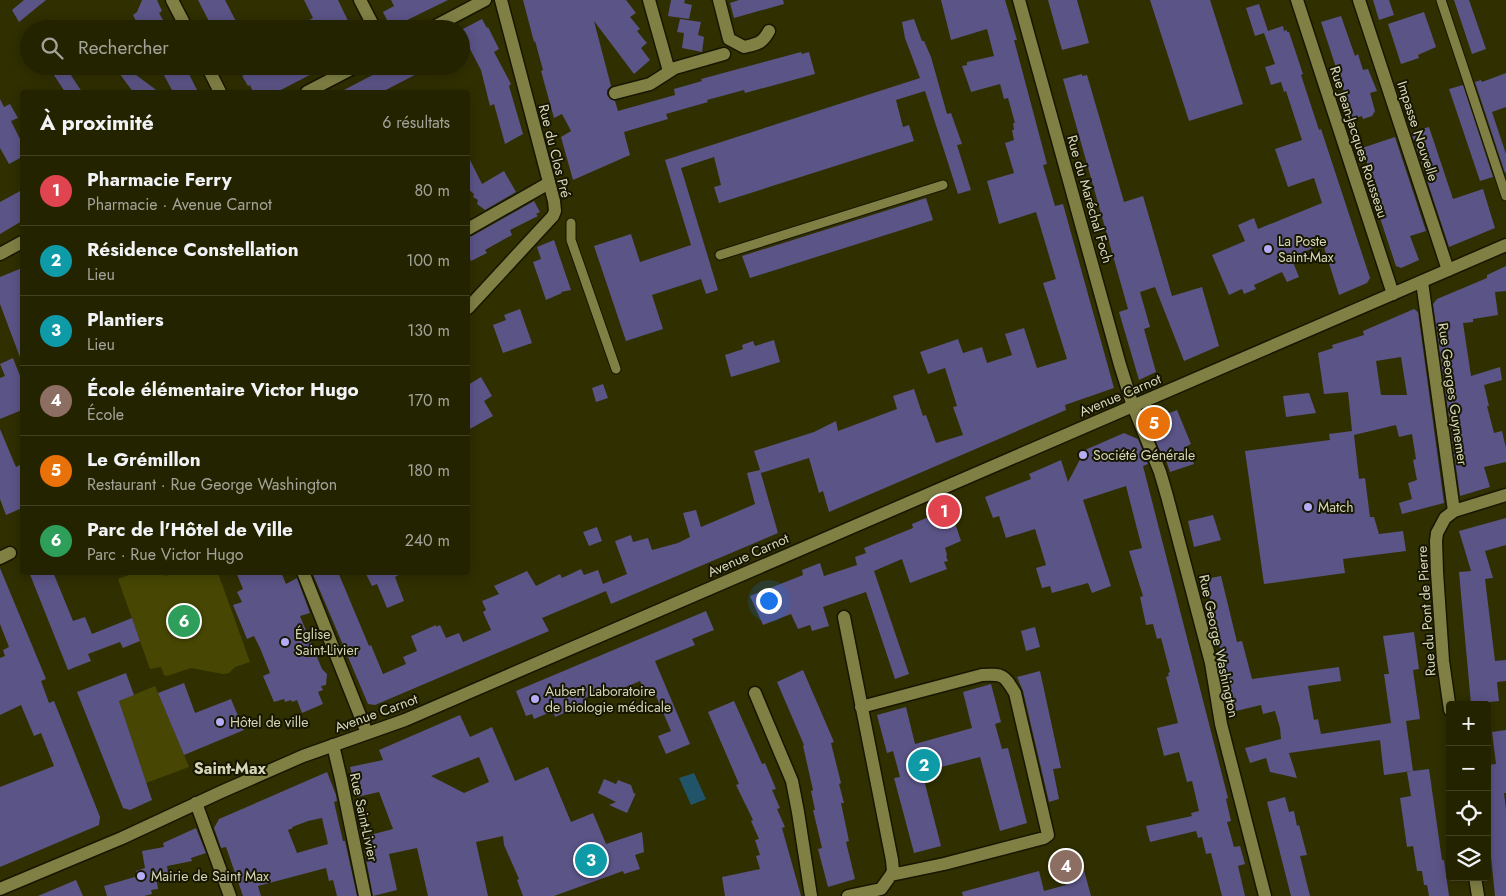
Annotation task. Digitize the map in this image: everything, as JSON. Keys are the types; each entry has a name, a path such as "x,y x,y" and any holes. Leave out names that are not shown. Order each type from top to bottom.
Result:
{"street":[{"path":"172,0 182,20"},
{"path":"360,0 370,20"},
{"path":"447,20 485,0"},
{"name":"Rue du Clos Pré","path":"470,306 553,216 554,211 554,201 500,0"},
{"path":"649,0 669,71"},
{"path":"719,0 729,39 744,47 758,44 765,39 768,31"},
{"name":"Rue du Maréchal Foch","path":"1019,0 1120,366 1133,406"},
{"name":"Rue Jean-Jacques Rousseau","path":"1297,0 1393,294"},
{"name":"Impasse Nouvelle","path":"1359,0 1448,270"},
{"path":"616,93 650,84 669,71 724,54"},
{"path":"212,75 219,90"},
{"path":"311,90 340,75"},
{"path":"470,228 549,184"},
{"path":"0,254 20,243"},
{"name":"Avenue Carnot","path":"0,889 122,838 266,772 333,745 405,720 1506,245"},
{"name":"Rue Georges Guynemer","path":"1422,282 1454,511"},
{"name":"Rue George Washington","path":"1133,406 1160,472 1172,514 1211,663 1221,724 1265,896"},
{"path":"1454,511 1506,495"},
{"name":"Rue du Pont de Pierre","path":"1449,701 1443,661 1436,541 1439,528 1445,518 1454,511"},
{"path":"304,575 367,734"},
{"path":"844,617 892,860 891,875 881,889 848,896"},
{"path":"861,707 982,675 996,674 1006,678 1015,693 1048,835 1044,838 944,864 891,875"},
{"path":"755,693 792,781 811,894"},
{"name":"Rue Saint-Livier","path":"333,745 365,896"},
{"path":"196,804 230,896"},
{"path":"1476,881 1478,896"}],"lane":[{"path":"1441,0 1506,196"},
{"path":"720,254 943,185"},
{"path":"571,223 571,240 616,370"}],"shaded area":[{"path":"129,575 219,575 250,662 235,667 229,673 223,674 191,668 167,676 164,675 161,667 150,669 118,579"},
{"path":"155,686 189,767 146,783 119,701"}],"water":[{"path":"694,773 706,799 691,805 679,778"}],"building":[{"path":"24,0 46,0 19,22 12,10"},
{"path":"142,0 157,0 162,11 159,13 163,20 136,20 133,15 137,12"},
{"path":"198,0 225,0 235,20 208,20"},
{"path":"304,0 338,0 348,20 309,20 313,18"},
{"path":"391,0 448,0 407,20 387,20 383,12 394,6"},
{"path":"523,0 626,0 636,13 630,17 640,29 637,31 647,43 641,48 650,60 634,74 594,21 611,86 607,90 607,95 615,101 618,111 675,95 674,89 702,81 701,79 801,52 802,54 809,52 815,74 745,93 744,90 707,100 708,102 666,114 668,119 624,132 630,155 573,180 561,137 571,131 562,114 554,118 541,71 543,70"},
{"path":"671,0 685,0 684,3 692,5 689,19 668,16"},
{"path":"739,0 783,0 784,4 734,18 730,3"},
{"path":"941,0 1005,0 1017,40 1014,40 1047,164 1043,165 1055,206 1063,204 1114,388 1065,405 1066,410 829,512 823,491 819,493 809,458 761,473 754,451 814,432 836,421 838,431 897,409 893,396 914,389 923,416 926,415 936,443 963,435 953,407 957,406 945,368 928,374 920,352 958,339 963,353 982,347 987,363 1012,355 1005,334 1024,328 1037,368 1067,359 1043,283 1056,279 1036,212 999,224 987,181 1014,173 1005,143 1014,140 1012,130 1014,130 1013,123 1015,123 1008,98 1004,99 1000,84 971,92 962,66 967,65 967,62 994,56 987,29 951,40"},
{"path":"1048,0 1077,0 1089,43 1062,50"},
{"path":"1150,0 1210,0 1243,104 1189,121"},
{"path":"1373,0 1389,0 1394,15 1379,20"},
{"path":"1454,0 1469,0 1486,49 1472,54"},
{"path":"1259,4 1268,31 1283,26 1284,31 1287,30 1289,32 1319,130 1321,129 1370,278 1367,283 1339,295 1323,244 1291,257 1299,277 1287,282 1282,272 1254,285 1256,289 1244,294 1242,289 1229,295 1212,255 1245,241 1238,225 1254,218 1258,229 1322,203 1314,178 1288,187 1275,149 1302,140 1286,91 1284,92 1281,82 1271,85 1265,67 1275,64 1264,33 1255,36 1246,8"},
{"path":"1424,12 1436,47 1418,55 1419,58 1401,64 1388,24"},
{"path":"1341,16 1355,56 1358,54 1363,70 1368,69 1377,91 1370,93 1375,111 1372,116 1363,119 1362,116 1353,119 1321,22"},
{"path":"482,19 488,27 499,49 494,52 511,84 509,86 523,134 505,144 494,104 490,106 481,70 470,49 470,25"},
{"path":"680,19 701,22 698,35 704,37 702,52 682,48 684,33 677,32"},
{"path":"914,19 922,41 924,41 931,57 947,114 951,113 962,144 957,145 971,190 958,194 925,91 896,100 903,127 909,125 914,141 719,203 714,187 721,185 714,157 681,168 718,290 706,294 701,279 652,295 663,329 626,341 594,246 631,234 640,262 691,245 665,160 920,78 905,38 902,22"},
{"path":"1506,73 1506,107 1492,112 1506,154 1505,173 1475,82 1481,80 1482,82"},
{"path":"1082,74 1082,76 1087,75 1124,202 1143,196 1172,296 1202,287 1219,346 1184,361 1155,287 1140,292 1150,327 1144,329 1156,372 1139,380 1119,312 1128,309 1063,79"},
{"path":"54,75 71,75 81,90 64,90"},
{"path":"121,75 136,75 156,90 132,90"},
{"path":"164,75 190,75 197,90 172,90"},
{"path":"310,75 281,90 252,90 242,76"},
{"path":"373,75 415,75 386,90 344,90"},
{"path":"1463,85 1493,177 1480,181 1449,89"},
{"path":"0,99 4,107 10,104 18,118 11,121 20,139 20,158 9,164 0,148"},
{"path":"1429,127 1453,199 1483,189 1495,228 1449,247 1411,132"},
{"path":"1395,137 1426,231 1410,236 1419,260 1401,268 1396,266 1379,215 1384,214 1362,148"},
{"path":"470,160 482,184 504,171 516,192 485,210 477,204 478,200 473,197 474,194 470,191"},
{"path":"20,191 20,222 0,234 0,202"},
{"path":"926,198 933,220 750,278 742,256"},
{"path":"534,201 540,212 536,214 538,216 510,230 512,235 485,250 487,253 471,261 470,236"},
{"path":"554,240 571,290 561,292 546,300 533,262 541,259 537,247"},
{"path":"1506,266 1506,291 1495,292 1498,315 1473,319 1473,322 1463,323 1471,376 1500,367 1502,380 1484,385 1494,433 1502,431 1506,448 1506,462 1484,467 1490,487 1460,496 1433,304 1437,299 1487,278 1487,275"},
{"path":"20,269 20,357 0,304 0,277"},
{"path":"520,309 532,343 503,353 493,325 506,320 504,315"},
{"path":"1414,309 1418,312 1444,503 1402,514 1399,503 1412,499 1408,483 1417,480 1413,460 1416,459 1412,434 1399,437 1396,425 1354,435 1359,479 1365,478 1370,517 1374,517 1379,534 1403,531 1406,551 1343,559 1345,573 1264,584 1245,451 1330,440 1329,434 1352,431 1348,392 1324,394 1318,353 1333,348 1332,345 1364,335 1363,331","holes":["1401,357 1407,395 1381,395 1376,361"]},
{"path":"774,340 780,362 731,377 725,355 743,349 742,345 753,341 755,346"},
{"path":"13,358 20,376 20,411 0,419 0,378 5,376 0,364"},
{"path":"481,377 492,396 484,401 493,416 470,429 470,384"},
{"path":"603,384 608,398 596,402 592,388"},
{"path":"1309,393 1316,413 1286,417 1283,396"},
{"path":"1177,410 1191,444 1187,446 1194,464 1170,472 1165,457 1163,458 1151,430 1155,419"},
{"path":"0,429 16,467 20,465 20,509 6,515 0,499"},
{"path":"1124,433 1138,439 1148,464 1143,466 1228,798 1226,799 1231,821 1227,822 1234,847 1240,846 1245,864 1238,866 1245,896 1222,896 1211,853 1206,854 1202,837 1198,838 1196,831 1150,842 1146,826 1192,816 1191,813 1199,811 1192,781 1187,782 1179,752 1164,756 1157,728 1178,723 1166,677 1169,676 1168,673 1170,672 1161,638 1157,639 1153,624 1146,625 1140,597 1143,596 1129,551 1142,548 1126,486 1083,500 1111,586 1092,593 1088,583 1052,593 1050,586 1042,588 1036,568 1046,565 1035,529 1006,538 999,516 993,518 985,497 1031,479 1029,474 1061,460 1068,482 1085,450"},
{"path":"760,470 778,533 611,604 606,591 542,618 549,631 375,705 368,704 313,575 339,575 383,674 406,664 403,657 417,651 411,636 436,625 436,627 440,625 446,638 459,633 463,642 491,630 483,612 486,610 482,601 499,594 494,586 527,571 536,586 560,574 562,578 581,569 584,575 598,570 603,584 627,574 615,541 631,535 633,542 648,538 652,550 678,543 690,537 683,513 696,510 701,527 755,504 747,473"},
{"path":"950,508 961,541 945,548 948,561 944,562 947,569 910,583 902,559 874,571 909,674 895,679 866,592 823,607 829,626 812,631 810,625 798,629 791,614 763,625 750,596 803,575 802,570 820,563 824,576 857,565 855,557 866,553 864,548 913,528 912,524"},
{"path":"1213,515 1221,540 1194,547 1188,521"},
{"path":"1506,518 1506,545 1485,551 1493,578 1485,579 1495,661 1506,660 1506,681 1497,682 1499,701 1471,701 1459,572 1471,571 1459,531"},
{"path":"597,527 602,541 589,546 583,532"},
{"path":"0,568 46,679 41,681 49,703 54,701 100,817 99,825 0,867 0,787 54,766 41,733 34,736 21,705 0,715 0,658 5,656 3,650 9,647 0,624"},
{"path":"30,575 54,575 73,621 85,617 92,634 132,618 140,641 123,648 120,642 88,654 91,661 68,670"},
{"name":"Église Saint-Livier","path":"237,575 282,575 286,584 297,578 310,613 300,616 322,669 327,674 326,685 321,686 323,690 318,692 323,704 302,713 297,700 285,702 284,699 274,702 263,676 270,673 260,648 254,636 247,639 233,605 242,602 237,592 243,589"},
{"path":"366,575 399,575 395,577 404,601 387,608 377,584 372,586"},
{"path":"1221,576 1237,642 1242,641 1252,679 1339,667 1341,681 1308,686 1314,720 1318,719 1321,734 1391,723 1384,674 1389,674 1383,636 1414,632 1419,669 1413,670 1420,719 1406,721 1413,771 1429,769 1449,896 1429,896 1427,885 1424,885 1422,871 1417,871 1413,846 1407,847 1400,798 1411,796 1407,772 1412,771 1384,775 1380,740 1289,753 1297,778 1270,772 1266,758 1250,763 1245,748 1281,739 1280,728 1275,711 1263,714 1261,705 1236,711 1210,609 1210,605 1212,605 1205,579"},
{"path":"706,611 714,630 692,639 695,645 655,661 690,744 666,754 658,736 671,731 654,691 646,694 640,681 612,693 610,687 585,698 587,703 555,717 553,711 534,719 532,714 526,716 516,691"},
{"path":"1035,627 1040,647 1026,651 1021,631"},
{"path":"803,670 834,742 831,743 841,783 839,784 844,803 841,803 849,841 846,842 855,879 828,887 818,849 822,848 813,810 815,810 811,791 813,790 804,745 777,682"},
{"path":"1040,671 1061,768 1053,769 1059,799 1049,802 1023,691 1017,677"},
{"path":"126,673 134,695 119,701 152,800 130,810 123,808 77,692"},
{"path":"184,683 195,713 231,699 244,730 184,755 158,693"},
{"path":"991,684 1001,722 995,724 1002,749 1008,748 1027,823 1000,831 980,757 922,772 941,846 914,853 894,778 900,777 893,751 887,753 877,715 906,707 915,744 972,728 963,692"},
{"path":"734,701 762,764 765,763 776,789 772,790 780,808 777,809 785,827 782,828 801,896 725,896 722,877 760,869 756,856 760,855 755,840 759,839 751,821 753,820 736,785 739,784 708,712"},
{"path":"460,715 470,737 492,727 515,781 548,767 571,822 593,813 606,844 642,832 644,852 635,855 640,869 624,874 623,871 554,896 523,896 517,880 519,879 504,845 503,836 476,842 488,896 428,896 417,848 389,854 397,890 373,896 364,849 368,848 366,836 393,829 379,792 357,797 350,767 383,760 379,750","holes":["479,757 489,782 464,793 431,776"]},
{"path":"1506,730 1506,793 1504,793 1506,810 1506,896 1495,896 1491,857 1491,765 1496,764 1492,732"},
{"path":"327,772 336,795 337,801 334,802 357,896 337,896 333,880 329,881 326,868 258,886 261,896 243,896 226,847 221,848 214,828 219,819","holes":["322,818 328,844 297,853 288,830 308,821"]},
{"path":"604,779 616,784 618,780 631,785 634,794 636,793 627,813 609,805 616,802 598,793"},
{"path":"1285,797 1289,812 1294,811 1307,855 1300,856 1310,896 1291,896 1267,802"},
{"path":"196,828 206,853 191,858 192,861 167,866 168,873 156,876 158,889 151,890 152,894 144,896 107,896 104,886 138,876 136,871 145,868 142,851 164,847 163,843"},
{"path":"1081,859 1091,896 963,896 962,892 1039,871 1044,891 1066,885 1061,865"},
{"path":"76,880 83,896 38,896"}],"place":[{"name":"La Poste Saint-Max","path":"1268,249"},
{"name":"Le Grémillon","path":"1154,423"},
{"name":"Société Générale","path":"1083,455"},
{"name":"Match","path":"1308,507"},
{"name":"Pharmacie Ferry","path":"944,511"},
{"name":"Parc de l'Hôtel de Ville","path":"184,621"},
{"name":"Église Saint-Livier","path":"285,642"},
{"name":"Aubert Laboratoire de biologie médicale","path":"535,699"},
{"name":"Hôtel de ville","path":"220,722"},
{"name":"Résidence Constellation","path":"924,765"},
{"name":"Plantiers","path":"591,860"},
{"name":"École élémentaire Victor Hugo","path":"1066,866"},
{"name":"Mairie de Saint Max","path":"141,876"}],"district":[{"name":"Saint-Max","path":"230,768"}]}
